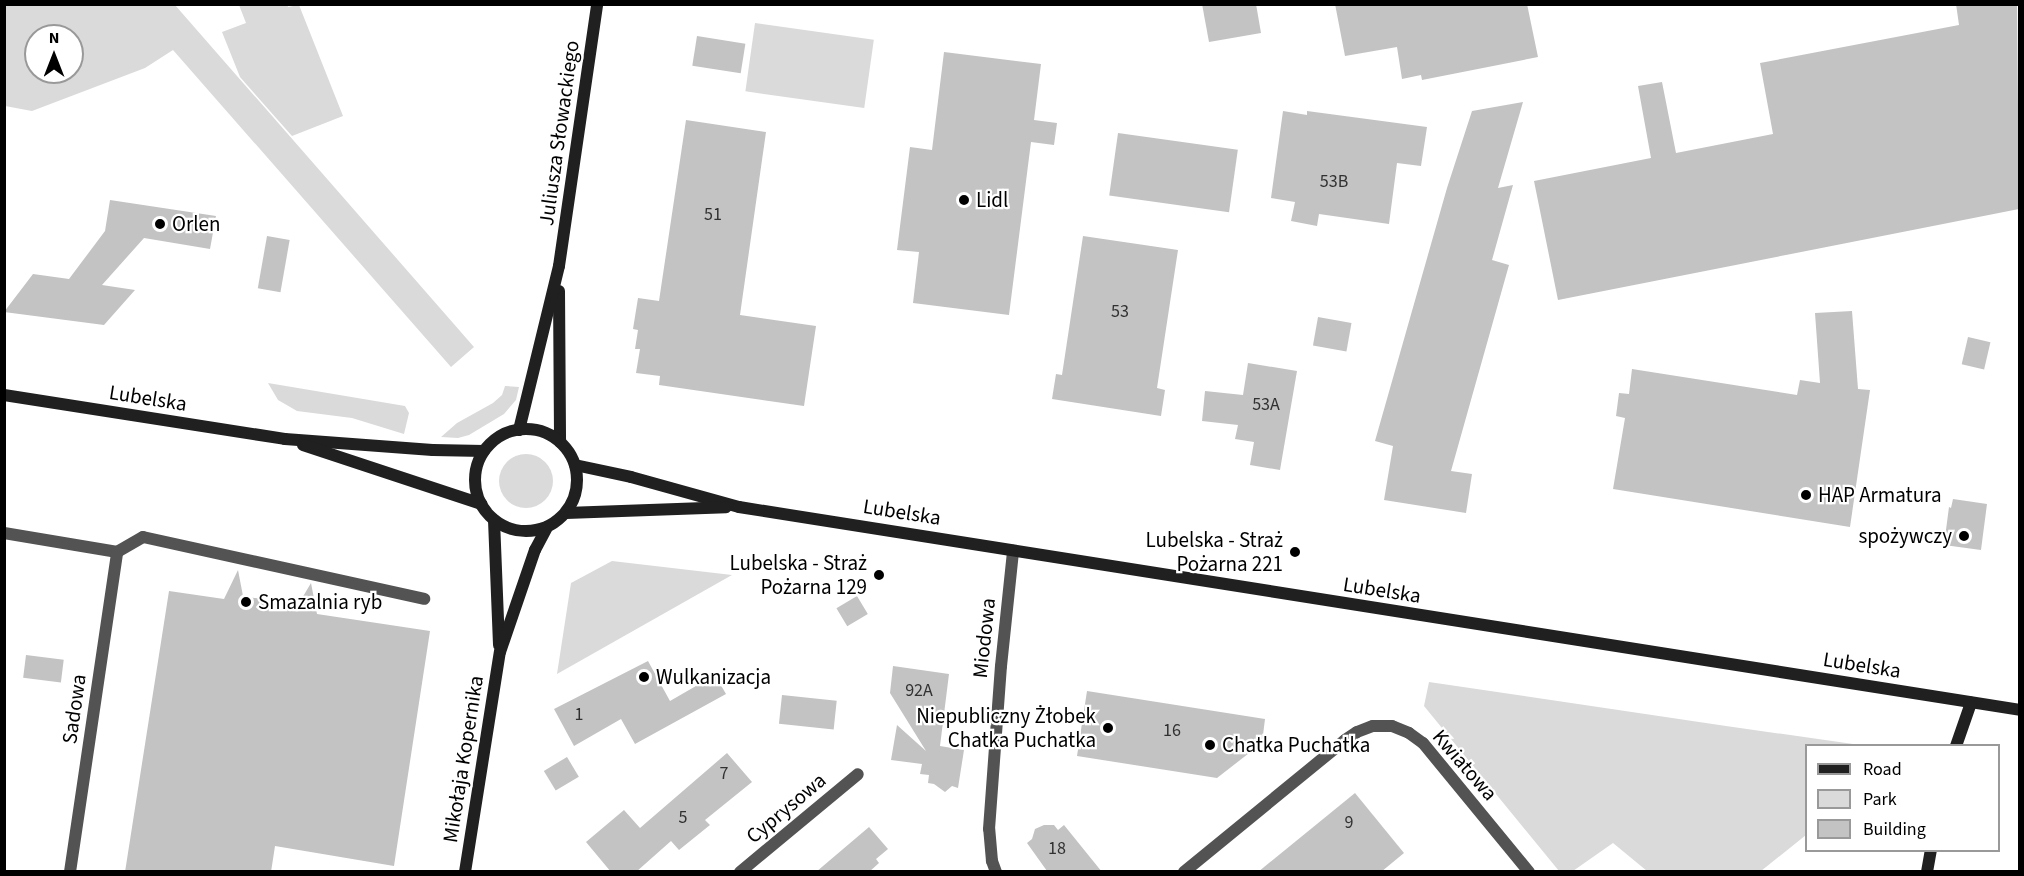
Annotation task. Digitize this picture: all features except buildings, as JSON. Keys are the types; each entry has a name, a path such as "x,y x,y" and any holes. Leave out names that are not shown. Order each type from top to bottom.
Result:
{"main road":[{"name":"Juliusza Słowackiego","path":"519,430 559,266 597,4"},
{"name":"Juliusza Słowackiego","path":"559,266 560,442"},
{"name":"Lubelska","path":"4,395 285,439 433,450 484,451"},
{"path":"519,430 541,432 560,442 575,465 577,482 574,498 566,513 547,527 520,531 494,520 481,504 475,477 484,451 494,441 519,430"},
{"name":"Lubelska","path":"285,439 481,504"},
{"name":"Lubelska","path":"575,465 631,477 739,507 2019,710"},
{"name":"Lubelska","path":"566,513 739,507"},
{"name":"Mikołaja Kopernika","path":"494,520 500,652"},
{"name":"Mikołaja Kopernika","path":"465,872 500,652 535,550 547,527"},
{"path":"1957,744 1971,703"},
{"path":"1928,872 1931,852"}],"street":[{"path":"4,533 117,552 143,537 424,599"},
{"name":"Miodowa","path":"996,872 992,861 989,829 1001,666 1013,550"},
{"name":"Sadowa","path":"70,872 117,552"},
{"name":"Kwiatowa","path":"1184,872 1357,732 1373,726 1392,726 1409,732 1423,743 1529,872"},
{"name":"Cyprysowa","path":"740,872 858,774"}],"green space":[{"path":"287,4 288,7 299,5 343,116 292,136 240,77 222,32 246,23 239,5"},
{"path":"4,5 175,5 474,347 451,367 173,50 145,68 32,111 5,106"},
{"path":"755,23 874,40 864,108 745,91"},
{"path":"268,383 405,406 409,413 404,434 352,418 297,411 278,400"},
{"path":"505,386 519,387 516,400 504,414 469,435 458,438 441,437 457,423 493,403 502,395"},
{"path":"521,454 531,454 541,458 549,466 553,481 549,496 541,504 531,508 521,508 511,504 503,496 499,486 499,476 503,466 511,458"},
{"path":"612,561 732,575 557,674 571,583"},
{"path":"1429,682 1853,744 1805,744 1805,836 1761,871 1647,871 1613,843 1573,871 1559,871 1424,706"}],"place":[{"name":"Lidl","path":"964,200"},
{"name":"Orlen","path":"160,224"},
{"name":"HAP Armatura","path":"1806,495"},
{"name":"spożywczy","path":"1964,536"},
{"name":"Lubelska - Straż Pożarna 221","path":"1295,552"},
{"name":"Lubelska - Straż Pożarna 129","path":"879,575"},
{"name":"Smazalnia ryb","path":"246,602"},
{"name":"Wulkanizacja","path":"644,677"},
{"name":"Niepubliczny Żłobek Chatka Puchatka","path":"1108,728"},
{"name":"Chatka Puchatka","path":"1210,745"}]}
